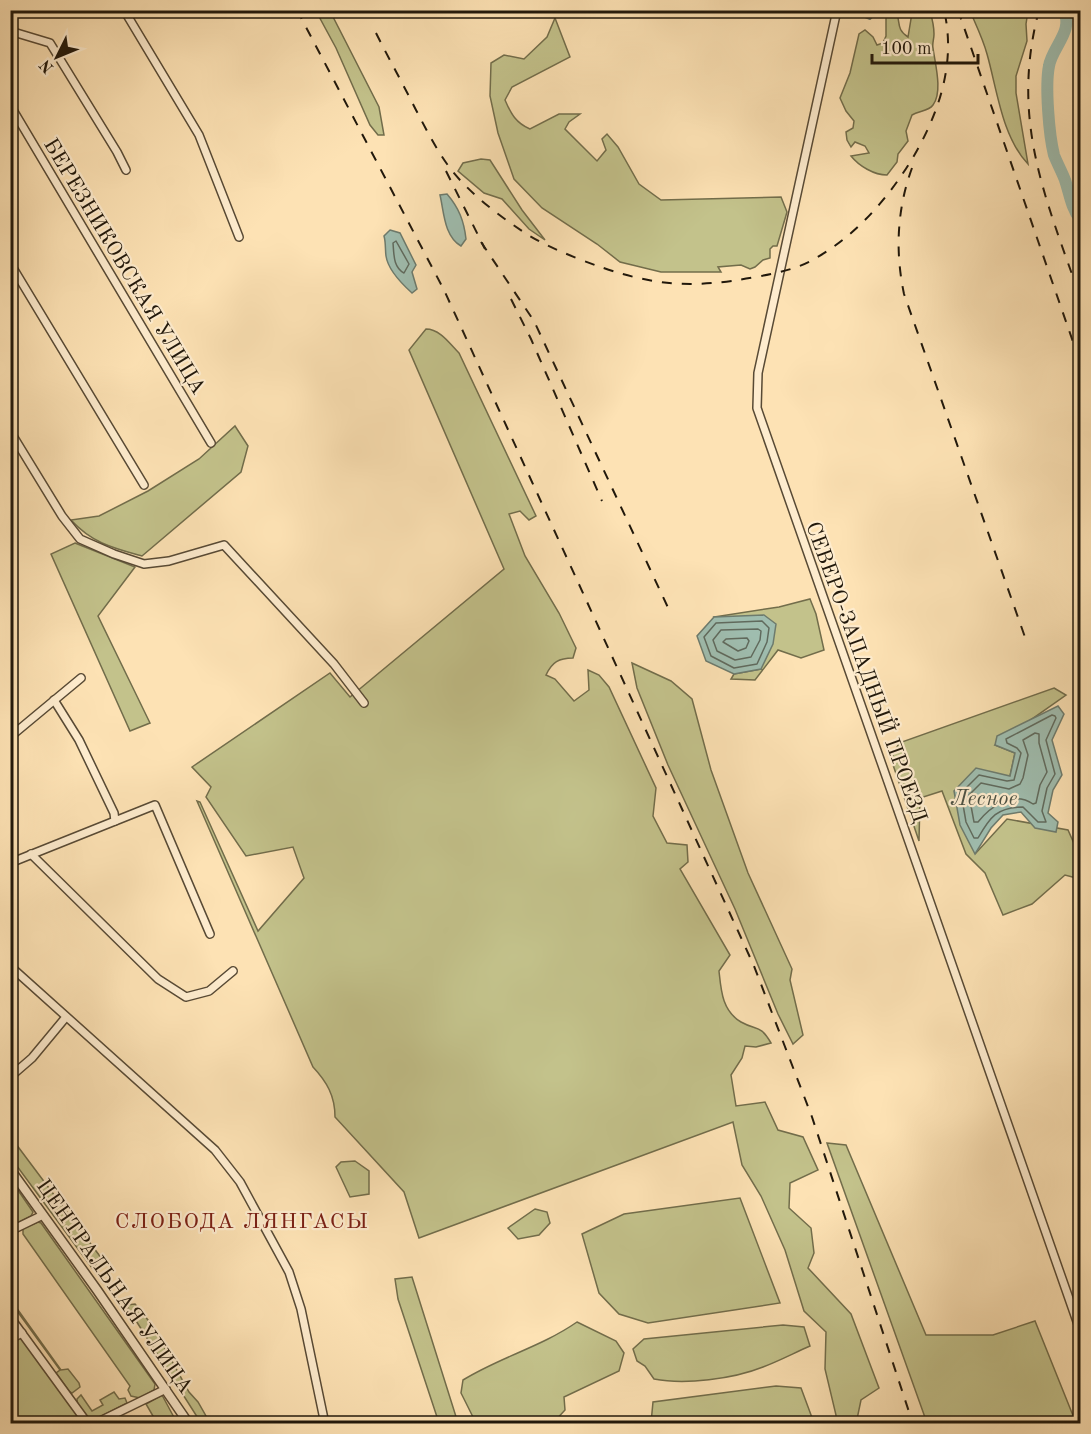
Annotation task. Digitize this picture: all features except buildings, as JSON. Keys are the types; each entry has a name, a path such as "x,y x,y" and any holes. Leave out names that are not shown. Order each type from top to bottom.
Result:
{"street":[{"path":"124,10 200,135 239,237"},
{"name":"СЕВЕРО-ЗАПАДНЫЙ ПРОЕЗД","path":"837,10 758,373 757,408 1080,1330"},
{"path":"10,32 50,43 126,170"},
{"name":"БЕРЕЗНИКОВСКАЯ УЛИЦА","path":"10,105 212,443"},
{"path":"10,263 144,485"},
{"path":"10,430 62,516 80,539 144,564 169,561 224,545 334,664 364,704"},
{"path":"10,737 81,678"},
{"path":"54,700 80,740 114,813 115,821"},
{"path":"10,863 155,805 210,934"},
{"path":"31,854 158,979 186,998 209,991 233,971"},
{"path":"10,966 215,1150 240,1182 289,1272 301,1309 325,1424"},
{"path":"10,1077 32,1058 66,1017"},
{"name":"ЦЕНТРАЛЬНАЯ УЛИЦА","path":"10,1169 189,1424"},
{"path":"10,1231 43,1215"},
{"path":"10,1317 88,1424"},
{"path":"10,1338 22,1333"},
{"path":"94,1424 166,1389"}],"shaded area":[{"path":"316,11 330,11 379,107 384,135 378,135 370,125 336,48"},
{"path":"893,11 897,13 900,29 908,37 912,13 930,11 934,28 933,46 938,93 929,109 912,115 906,131 908,141 887,175 867,169 851,156 869,153 865,146 855,142 851,147 847,140 846,132 853,128 854,121 840,98 850,73 859,34 865,30 873,37 877,45 883,43 886,36 886,15"},
{"path":"970,11 1028,11 1027,41 1016,76 1016,93 1028,164 1019,153 1006,127 985,48"},
{"path":"555,18 570,57 512,87 505,100 518,121 530,129 559,114 580,114 569,122 565,129 597,161 606,150 602,139 607,134 618,147 639,184 661,200 781,197 787,212 777,246 770,249 770,258 750,269 741,265 718,267 721,272 661,272 620,262 542,208 514,179 498,133 490,96 491,63 504,55 524,59 547,37"},
{"path":"481,159 490,160 522,210 545,240 529,229 502,199 484,193 458,171 463,163"},
{"path":"426,329 436,331 459,353 536,516 529,520 520,511 509,514 525,556 559,613 576,648 573,658 556,662 546,675 555,679 574,701 589,690 588,670 599,675 609,687 656,788 653,816 667,843 687,845 688,862 680,869 730,955 719,971 726,1006 741,1022 761,1030 771,1043 756,1047 745,1046 742,1058 731,1075 736,1106 765,1102 778,1130 803,1137 818,1170 790,1183 789,1208 811,1228 814,1253 808,1268 851,1314 879,1388 861,1400 857,1419 865,1423 836,1423 825,1369 826,1332 804,1311 785,1250 761,1196 742,1165 733,1122 419,1238 404,1192 335,1117 334,1102 329,1090 313,1067 197,801 200,802 258,931 304,878 293,847 246,856 206,797 211,787 192,767 330,673 350,697 504,569 409,350"},
{"path":"235,426 248,446 241,472 142,556 95,539 71,520 99,516 148,491 199,459"},
{"path":"75,543 135,567 98,616 150,723 130,731 51,554"},
{"path":"810,599 816,614 824,650 801,658 778,650 755,680 731,679 734,674 761,669 714,617 779,607"},
{"path":"632,663 671,681 692,699 711,770 748,873 792,969 790,980 803,1035 793,1044 778,1014 735,909 668,765 637,688"},
{"path":"1054,688 1066,695 995,745 1015,753 1010,776 975,854 1007,819 1068,830 1080,857 1080,879 1065,875 1032,904 1003,915 985,873 966,854 942,791 920,798 919,841 891,759 899,743"},
{"path":"10,1136 102,1259 92,1268 11,1158"},
{"path":"827,1143 846,1145 926,1335 993,1335 1035,1321 1076,1423 927,1423"},
{"path":"355,1161 369,1171 369,1194 350,1197 336,1167 341,1162"},
{"path":"11,1180 33,1212 31,1216 15,1224 11,1221"},
{"path":"740,1198 780,1303 648,1323 619,1314 599,1293 582,1234 624,1214"},
{"path":"535,1209 547,1212 550,1223 539,1235 518,1239 508,1228"},
{"path":"41,1223 155,1384 154,1390 140,1398 131,1396 128,1390 130,1386 23,1234 23,1228"},
{"path":"412,1277 458,1423 439,1423 398,1299 395,1279"},
{"path":"11,1288 16,1297 13,1303 61,1370 68,1369 79,1383 80,1387 72,1393 56,1373 60,1370 11,1305"},
{"path":"135,1304 152,1325 189,1392 198,1402 210,1423 201,1423 126,1305"},
{"path":"577,1322 616,1341 624,1353 619,1371 564,1397 565,1410 553,1423 476,1423 461,1393 463,1380"},
{"path":"783,1325 804,1327 810,1346 763,1367 724,1378 694,1381 654,1379 645,1366 637,1361 633,1349 644,1339"},
{"path":"19,1336 83,1423 11,1423 10,1350 12,1349 11,1340"},
{"path":"776,1386 801,1388 814,1423 651,1423 653,1402"},
{"path":"114,1392 119,1399 125,1398 127,1403 94,1420 82,1412 77,1399 81,1395 92,1411 103,1405 100,1400"},
{"path":"162,1395 177,1423 157,1423 146,1404"}],"water":[{"path":"447,194 455,204 464,226 466,239 461,246 451,236 446,223 440,195"},
{"path":"390,230 400,233 416,265 412,272 417,289 412,293 396,276 387,261 384,236"},
{"path":"764,615 776,624 773,644 761,669 734,674 706,661 697,636 714,617"},
{"name":"Лесное","path":"1058,706 1064,714 1052,740 1062,775 1053,790 1048,813 1058,822 1056,832 1035,828 1021,812 1003,815 991,828 975,854 960,825 954,791 976,768 1010,776 1015,753 995,745 997,736"}],"waterway":[{"path":"862,10 865,17 870,19 880,10"},
{"path":"1063,10 1066,17 1065,31 1049,66 1049,123 1054,155 1080,219"}],"railway":[{"path":"297,10 444,290 754,966 812,1117 913,1424"},
{"path":"376,33 438,150 453,172 485,204 522,231 572,256 625,275 666,283 686,284 731,281 795,268 831,248 872,212 884,199 915,154 932,120 947,66 947,29 944,10"},
{"path":"958,10 1080,362"},
{"path":"1039,10 1031,50 1028,87 1030,123 1044,191 1080,297"},
{"path":"912,168 903,199 899,230 899,262 904,294 1026,640"},
{"path":"446,171 485,249"},
{"path":"481,242 534,321 671,614"},
{"path":"511,299 531,339 602,501"}],"district":[{"name":"СЛОБОДА ЛЯНГАСЫ","path":"242,1220"}]}
